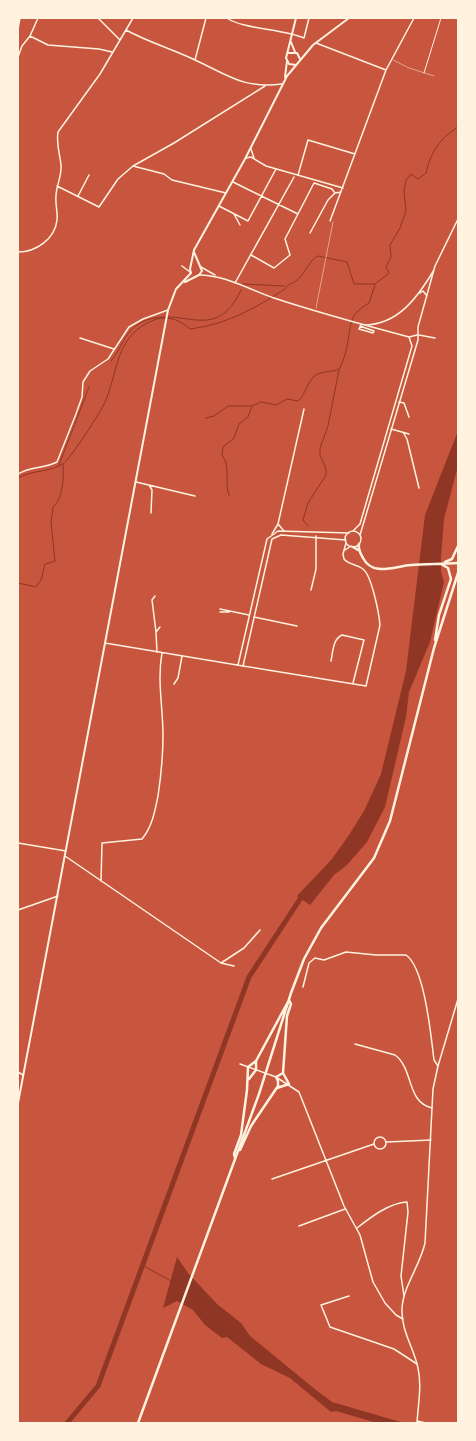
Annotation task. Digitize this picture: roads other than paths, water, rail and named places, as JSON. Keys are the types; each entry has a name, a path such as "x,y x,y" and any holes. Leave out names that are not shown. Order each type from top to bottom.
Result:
{"highway":[{"path":"359,544 360,552"},
{"path":"352,546 360,552 370,566 384,570 410,565 458,563"},
{"path":"440,564 452,559 458,546"},
{"path":"434,648 439,615 451,574 448,568 440,564"},
{"path":"138,1423 265,1078 289,1000 304,959 321,928 374,858 383,840 396,800 434,648 458,573"},
{"path":"235,1159 234,1154 241,1135 249,1079 248,1067 256,1061 286,1002 289,1000"},
{"path":"276,1089 289,1084 283,1073 287,1016 291,1004 289,1000"},
{"path":"249,1079 256,1070 256,1061"},
{"path":"235,1159 251,1126 276,1089 278,1083 276,1077 283,1073"}],"main road":[{"path":"296,18 292,33 291,45 300,61"},
{"path":"18,1103 167,313 174,292 191,273 194,250 245,159 288,73 300,61 307,51 349,18"},
{"path":"282,84 286,71 286,58 292,37"},
{"path":"288,54 307,51"},
{"path":"286,58 291,65 297,64"},
{"path":"184,282 198,275 201,267 194,250"},
{"path":"191,266 195,264 199,265"},
{"path":"191,273 198,275"}],"street":[{"path":"18,29 20,18"},
{"path":"19,56 22,46 31,37 37,18"},
{"path":"98,18 120,40"},
{"path":"18,252 33,250 43,244 55,230 57,186 61,167 57,138 58,132 100,74 134,18"},
{"path":"195,60 206,18"},
{"path":"227,18 237,23 292,33 304,38 310,18"},
{"path":"330,221 386,70 414,18"},
{"path":"424,73 441,18"},
{"path":"126,30 141,38 195,60 240,82 264,86 282,84"},
{"path":"31,37 48,45 112,52"},
{"path":"316,43 386,70"},
{"path":"57,186 99,207 118,179 133,166 174,144 264,86"},
{"path":"298,175 308,140 355,154"},
{"path":"251,146 252,154 255,160"},
{"path":"250,149 252,158"},
{"path":"245,159 252,158 276,168 343,188"},
{"path":"133,166 164,174 172,180 226,193"},
{"path":"218,206 247,221 276,168"},
{"path":"78,196 89,175"},
{"path":"235,283 294,177"},
{"path":"232,181 298,214"},
{"path":"251,255 274,268 290,255 285,238 314,183 332,189 334,193 340,196"},
{"path":"310,233 328,200 334,193 341,192"},
{"path":"234,214 240,225"},
{"path":"361,325 376,325 396,316 419,293 436,266 458,219"},
{"path":"191,266 182,266 191,273"},
{"path":"345,550 359,544 360,535 418,340 417,335 436,266"},
{"path":"201,267 217,276 268,296 354,322 361,325 374,331 373,333 360,329 361,325"},
{"path":"198,275 217,276"},
{"path":"419,293 423,291 427,296"},
{"path":"18,474 28,469 56,462 82,397 83,382 90,371 108,359 129,327 143,319 168,310"},
{"path":"361,325 409,337 417,335 435,338"},
{"path":"272,534 284,531 349,533 360,524 412,346 409,337"},
{"path":"80,338 114,350"},
{"path":"399,402 404,403 409,417"},
{"path":"238,665 267,539 278,524 304,409"},
{"path":"391,429 409,434"},
{"path":"403,432 407,439 419,488"},
{"path":"136,482 195,496"},
{"path":"149,485 152,490 151,513"},
{"path":"278,524 284,531"},
{"path":"353,531 360,535"},
{"path":"105,644 366,686 380,625 380,616 368,577 362,568 345,561 343,557 346,540 349,533"},
{"path":"243,666 272,539 281,535 316,536 346,540"},
{"path":"311,590 316,569 316,536"},
{"path":"346,543 352,546"},
{"path":"155,596 152,600 157,652"},
{"path":"220,609 249,615"},
{"path":"220,612 227,613 230,611"},
{"path":"254,617 297,626"},
{"path":"156,632 160,627"},
{"path":"331,660 335,642 339,636 342,635 364,640 353,683"},
{"path":"101,881 102,843 104,841 142,839 152,821 156,808 160,782 163,739 160,666 162,653"},
{"path":"174,684 178,678 182,656"},
{"path":"18,843 66,851"},
{"path":"65,856 221,963 234,966"},
{"path":"18,910 58,896"},
{"path":"221,963 244,948 260,930"},
{"path":"303,987 309,963 315,958 324,960 346,952 376,955 406,955 414,962 428,1014 434,1060 438,1066"},
{"path":"404,1298 419,1263 425,1243 433,1089 438,1066 458,999"},
{"path":"355,1044 395,1055 400,1059 405,1068 416,1098 426,1106 432,1108"},
{"path":"240,1064 276,1077 300,1092 345,1208 357,1228 373,1282 385,1303 402,1319"},
{"path":"18,1072 23,1075"},
{"path":"272,1179 370,1146 374,1144 375,1140 379,1137 384,1138 387,1142 431,1140"},
{"path":"374,1144 380,1149 386,1146 387,1142"},
{"path":"357,1228 370,1218 394,1205 407,1202 408,1212 401,1276 404,1298 402,1319 417,1364 420,1383 417,1422 426,1423"},
{"path":"299,1226 345,1208"},
{"path":"349,1296 323,1303 321,1305 327,1322 334,1330 394,1349 417,1364"}],"lane":[{"path":"391,60 434,76"}],"waterway":[{"path":"18,478 23,475 54,468 64,463 68,459 86,434 105,402 110,390 116,366 125,344 141,327 154,320 169,318 182,323 190,329 203,327 240,315 285,289 300,277 312,261 318,256 347,262 354,284 375,284 389,273 386,267 391,257 390,245 400,228 406,211 404,191 406,180 411,174 418,179 426,173 433,152 441,141 458,127"},
{"path":"243,284 284,286"},
{"path":"206,418 214,416 228,406 252,406 261,402 276,405 287,399 298,401 316,375 322,372 338,370 346,351 352,321 357,312 369,303 375,285"},
{"path":"111,361 130,331 140,323 155,318 169,317 208,320 220,316 231,307 241,290"},
{"path":"308,526 303,520 308,503 326,475 326,469 320,455 320,448 328,426 339,370"},
{"path":"59,465 89,387"},
{"path":"229,495 226,464 222,455 223,447 234,438 239,424 248,417 252,406"},
{"path":"18,583 36,587 41,580 45,564 55,561 51,522 53,507 59,499 61,493 63,464"},
{"path":"67,1423 98,1386 249,977 304,893"},
{"path":"142,1265 171,1281"}]}
